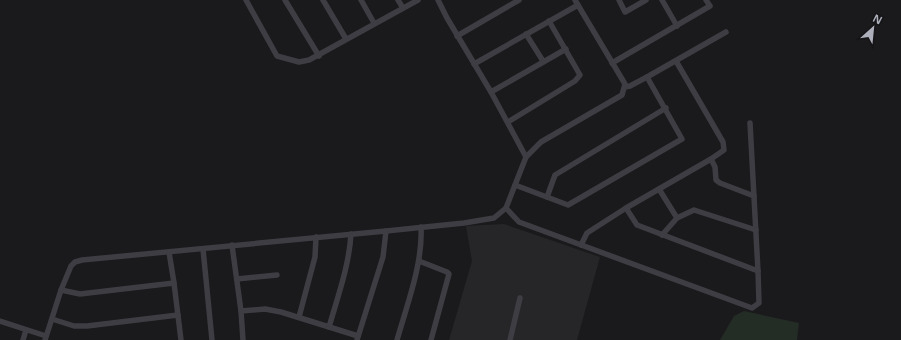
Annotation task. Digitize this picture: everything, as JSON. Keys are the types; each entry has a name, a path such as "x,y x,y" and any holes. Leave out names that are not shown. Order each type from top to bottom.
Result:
{"street":[{"path":"246,0 277,56 299,62 319,56 374,23 418,0"},
{"path":"285,0 319,56"},
{"path":"323,0 346,39"},
{"path":"361,0 374,23"},
{"path":"398,0 402,8"},
{"path":"438,0 457,36 508,122 526,157"},
{"path":"457,36 519,0"},
{"path":"619,0 625,12 646,0"},
{"path":"662,0 677,26"},
{"path":"612,63 710,6 706,0"},
{"path":"0,321 46,338 61,290 71,266 75,262 82,260 421,228 494,218 506,208 526,157 541,142 622,95 625,87 625,84 577,2 549,21 474,64"},
{"path":"508,122 576,81 580,75 549,21"},
{"path":"625,87 647,77 726,32"},
{"path":"526,34 543,61"},
{"path":"491,92 566,49"},
{"path":"581,245 588,233 626,208 724,150 723,142 676,61"},
{"path":"515,185 568,205 682,139 666,108 647,77"},
{"path":"547,197 556,175 666,108"},
{"path":"506,208 519,222 752,308 759,303 750,122"},
{"path":"711,159 715,167 716,180 720,183 754,196"},
{"path":"659,189 677,218"},
{"path":"626,208 637,225 758,271"},
{"path":"662,235 677,218 694,210 756,230"},
{"path":"397,340 419,261 422,239 421,228"},
{"path":"241,311 265,309 281,312 358,338 383,257 386,231"},
{"path":"329,327 346,271 350,252 351,234"},
{"path":"299,318 315,257 316,237"},
{"path":"232,246 241,311 243,340"},
{"path":"202,249 212,340"},
{"path":"168,252 174,283 180,340"},
{"path":"419,261 449,274 431,340"},
{"path":"237,279 277,275"},
{"path":"61,290 80,294 174,283"},
{"path":"510,340 520,298"},
{"path":"52,319 74,326 87,326 178,315"},
{"path":"23,340 26,330"}],"shaded area":[{"path":"504,224 600,257 577,340 449,340 472,261 466,226"},
{"path":"744,311 799,323 797,340 720,340 734,316"}]}
